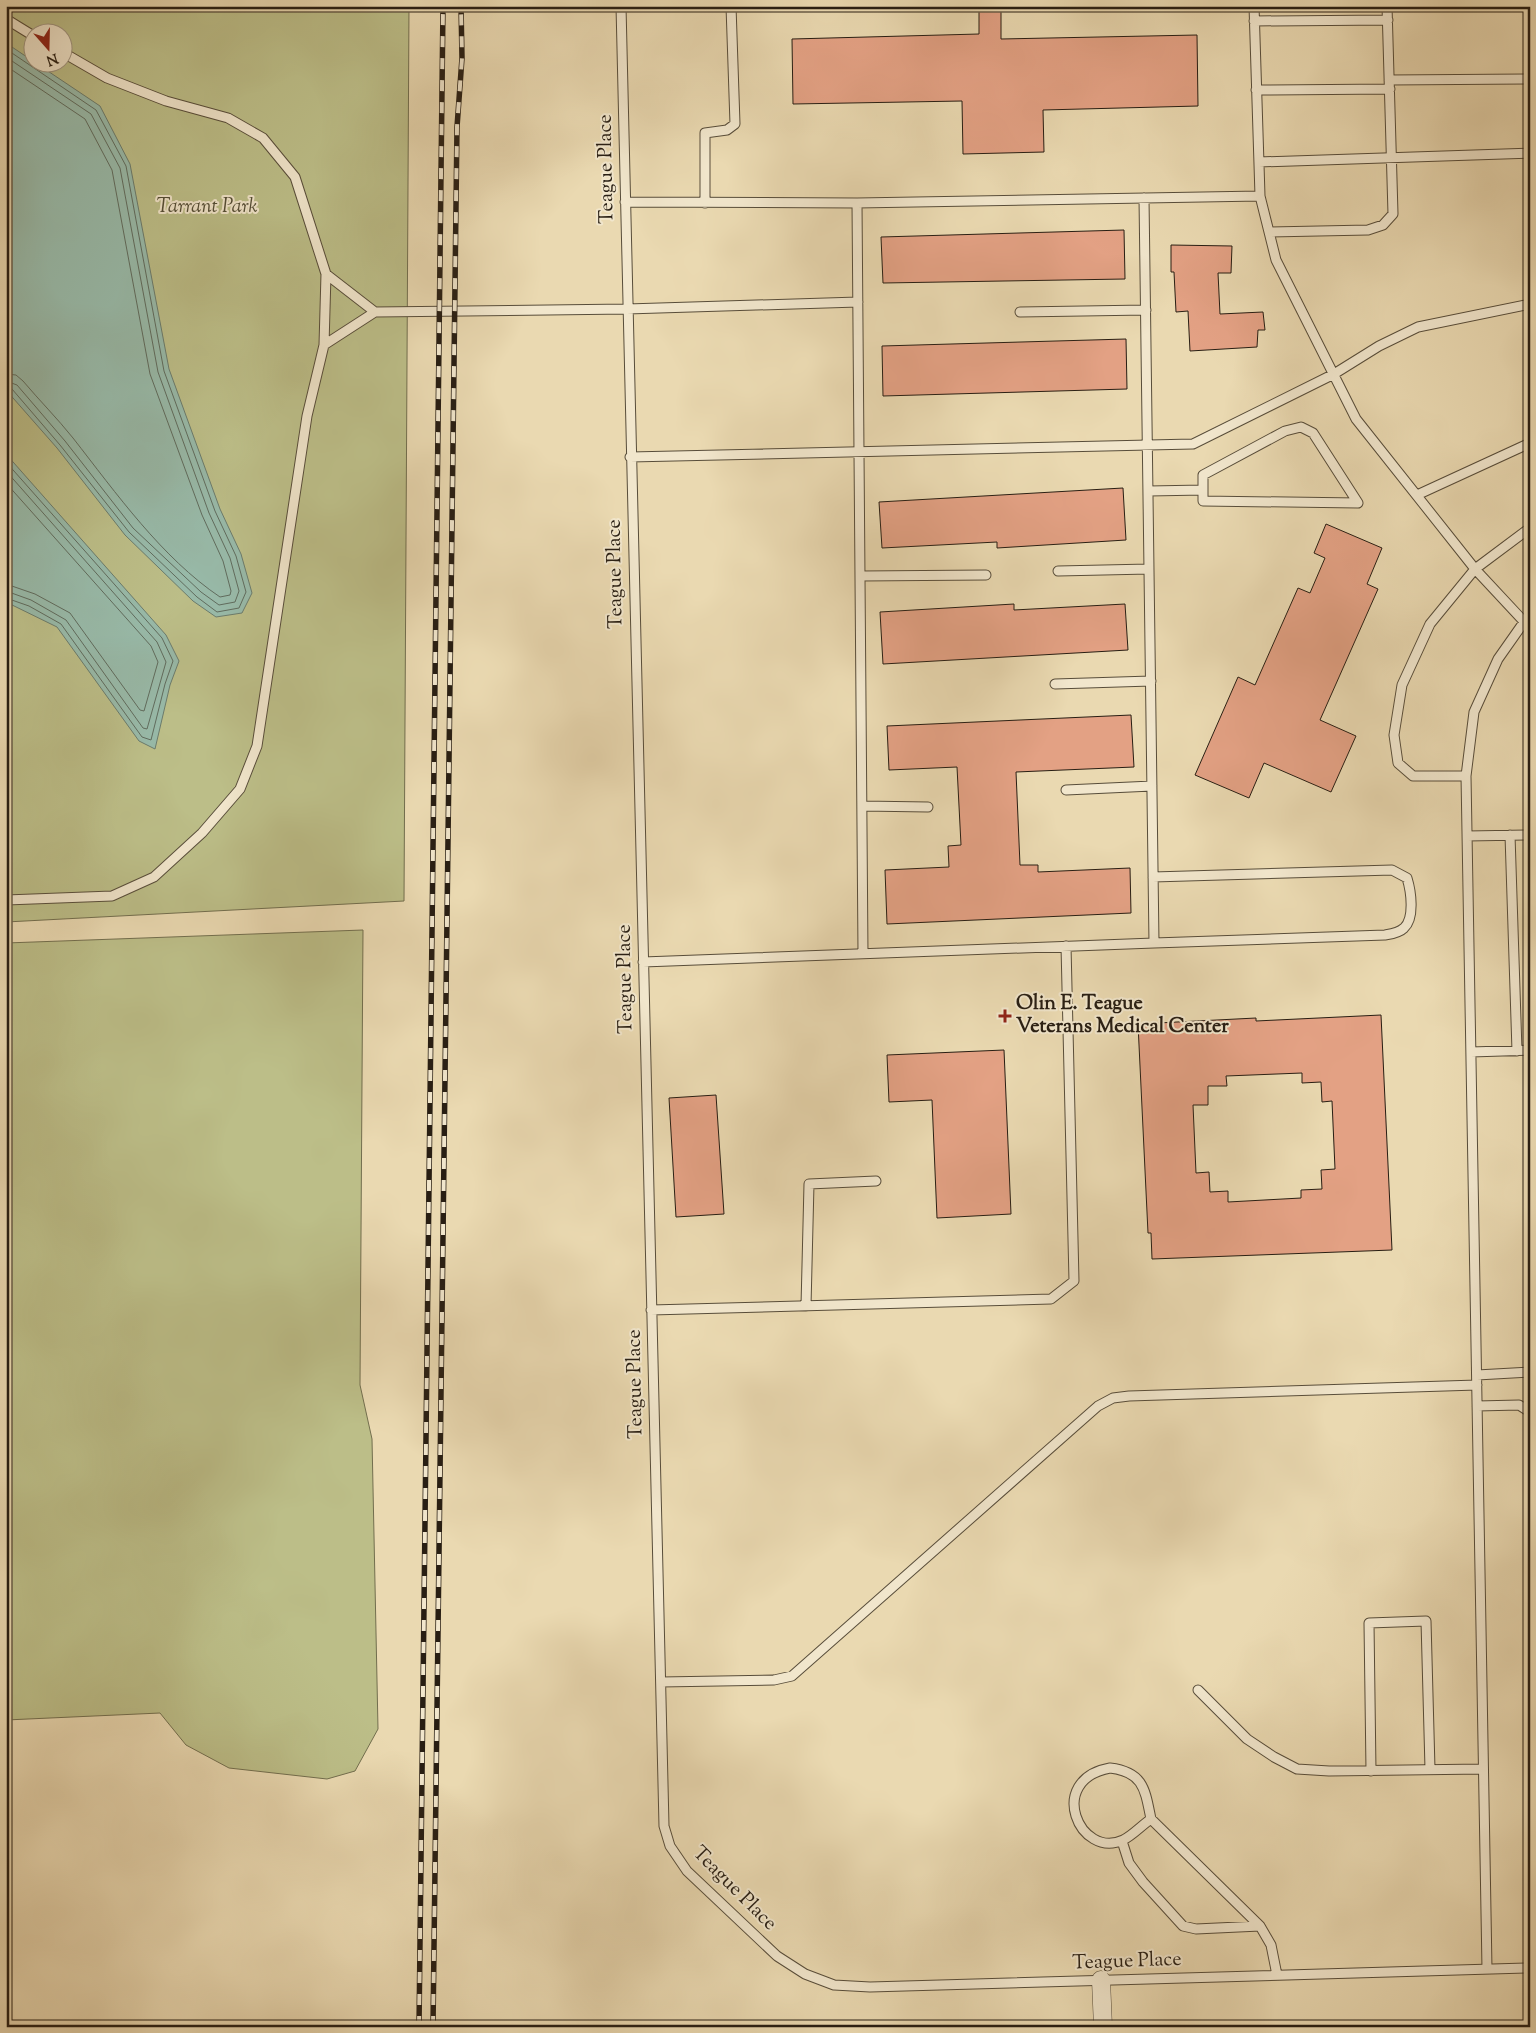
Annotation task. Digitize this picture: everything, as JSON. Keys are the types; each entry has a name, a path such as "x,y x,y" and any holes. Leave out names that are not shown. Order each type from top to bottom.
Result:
{"street":[{"path":"1101,1980 1103,2027"}],"lane":[{"name":"Teague Place","path":"620,6 660,1682 664,1826 670,1846 687,1871 777,1956 805,1974 834,1985 870,1987 1530,1968"},
{"path":"705,203 705,133 727,130 735,124 731,6"},
{"path":"1254,6 1260,196 1276,260 1356,418 1475,569 1528,623 1498,659 1474,712 1466,776 1487,1969"},
{"path":"1269,232 1368,230 1383,225 1393,214 1388,6"},
{"path":"6,20 22,29"},
{"path":"1254,21 1388,20"},
{"path":"6,900 112,896 154,877 202,833 240,789 257,746 307,416 324,345 326,274 295,176 263,138 228,118 166,101 107,78 72,58"},
{"path":"1256,90 1530,79"},
{"path":"1259,162 1530,153"},
{"path":"625,202 857,203 1260,196"},
{"path":"1144,198 1154,943"},
{"path":"857,203 863,954"},
{"path":"326,274 375,312"},
{"path":"324,345 375,312 627,309 858,302"},
{"path":"630,458 1193,444 1334,374 1379,346 1418,327 1530,304"},
{"path":"1020,312 1146,310"},
{"path":"1301,427 1313,432 1358,503 1203,501 1203,490 1203,475 1286,431 1301,427"},
{"path":"1417,495 1530,443"},
{"path":"1149,491 1203,490"},
{"path":"1466,776 1414,776 1398,763 1394,735 1402,685 1430,624 1475,569 1530,528"},
{"path":"1058,571 1149,569"},
{"path":"861,576 986,575"},
{"path":"1055,684 1151,682"},
{"path":"1066,790 1152,786"},
{"path":"862,806 928,807"},
{"path":"1510,835 1517,1051"},
{"path":"1467,836 1530,835"},
{"path":"643,962 1385,935 1404,929 1409,920 1411,891 1407,878 1392,870 1153,877"},
{"path":"651,1310 1051,1299 1074,1281 1066,946"},
{"path":"1471,1052 1530,1050"},
{"path":"806,1306 809,1184 876,1181"},
{"path":"660,1682 774,1680 792,1676 1098,1406 1113,1398 1139,1395 1477,1380 1530,1372"},
{"path":"1477,1406 1519,1405 1530,1412"},
{"path":"1371,1771 1369,1623 1426,1621 1430,1770"},
{"path":"1198,1690 1247,1739 1274,1758 1297,1770 1484,1769"},
{"path":"1150,1819 1122,1841 1106,1842 1084,1832 1077,1821 1074,1810 1074,1797 1079,1786 1087,1776 1098,1770 1122,1769 1133,1775 1141,1783 1146,1794 1150,1819 1260,1926 1271,1945 1277,1975"},
{"path":"1122,1841 1130,1864 1142,1882 1183,1926 1196,1929 1260,1926"}],"green space":[{"name":"Tarrant Park","path":"6,6 409,6 404,901 6,922"},
{"path":"363,930 360,1385 372,1439 378,1729 355,1771 327,1779 229,1768 186,1745 160,1713 6,1720 6,943"}],"water":[{"path":"6,43 22,54 22,72 49,72 100,106 130,164 169,369 220,509 241,554 252,593 242,613 216,617 193,601 125,535 57,448 6,390"},
{"path":"6,454 166,635 179,661 170,685 155,749 139,741 57,627 6,602"}],"building":[{"path":"979,6 1001,6 1001,39 1197,35 1198,106 1043,110 1044,152 963,154 962,101 793,104 792,39 979,34"},
{"path":"1124,230 1125,279 883,283 881,237"},
{"path":"1171,245 1232,246 1231,273 1218,273 1220,314 1263,312 1265,330 1258,330 1257,347 1190,351 1188,311 1176,312 1174,272 1171,272"},
{"path":"1126,339 1127,389 883,396 882,346"},
{"path":"1123,488 1126,540 997,548 997,542 882,548 879,502"},
{"path":"1326,524 1382,548 1367,584 1378,589 1320,720 1356,736 1331,792 1264,763 1249,798 1195,775 1238,677 1255,685 1298,588 1310,593 1325,558 1314,553"},
{"path":"1014,604 1014,610 1125,604 1128,650 883,664 880,612"},
{"path":"1131,715 1134,767 1016,772 1020,865 1038,865 1038,872 1130,868 1131,913 887,924 885,870 949,867 948,846 961,845 957,767 889,770 887,726"},
{"path":"1381,1015 1392,1250 1152,1259 1151,1233 1148,1233 1138,1024 1256,1018 1256,1021","holes":["1302,1073 1302,1083 1321,1082 1322,1102 1332,1101 1335,1169 1321,1170 1322,1189 1301,1190 1301,1198 1228,1202 1228,1191 1210,1192 1209,1172 1196,1173 1193,1105 1208,1105 1208,1086 1227,1086 1226,1076"]},
{"path":"1004,1050 1011,1214 937,1218 932,1100 889,1102 887,1055"},
{"path":"716,1095 724,1214 676,1217 669,1098"}],"railway":[{"path":"419,2027 443,6"},
{"path":"433,2027 457,127 462,58 461,6"}],"place":[{"name":"Olin E. Teague Veterans Medical Center","path":"1005,1016"}]}
